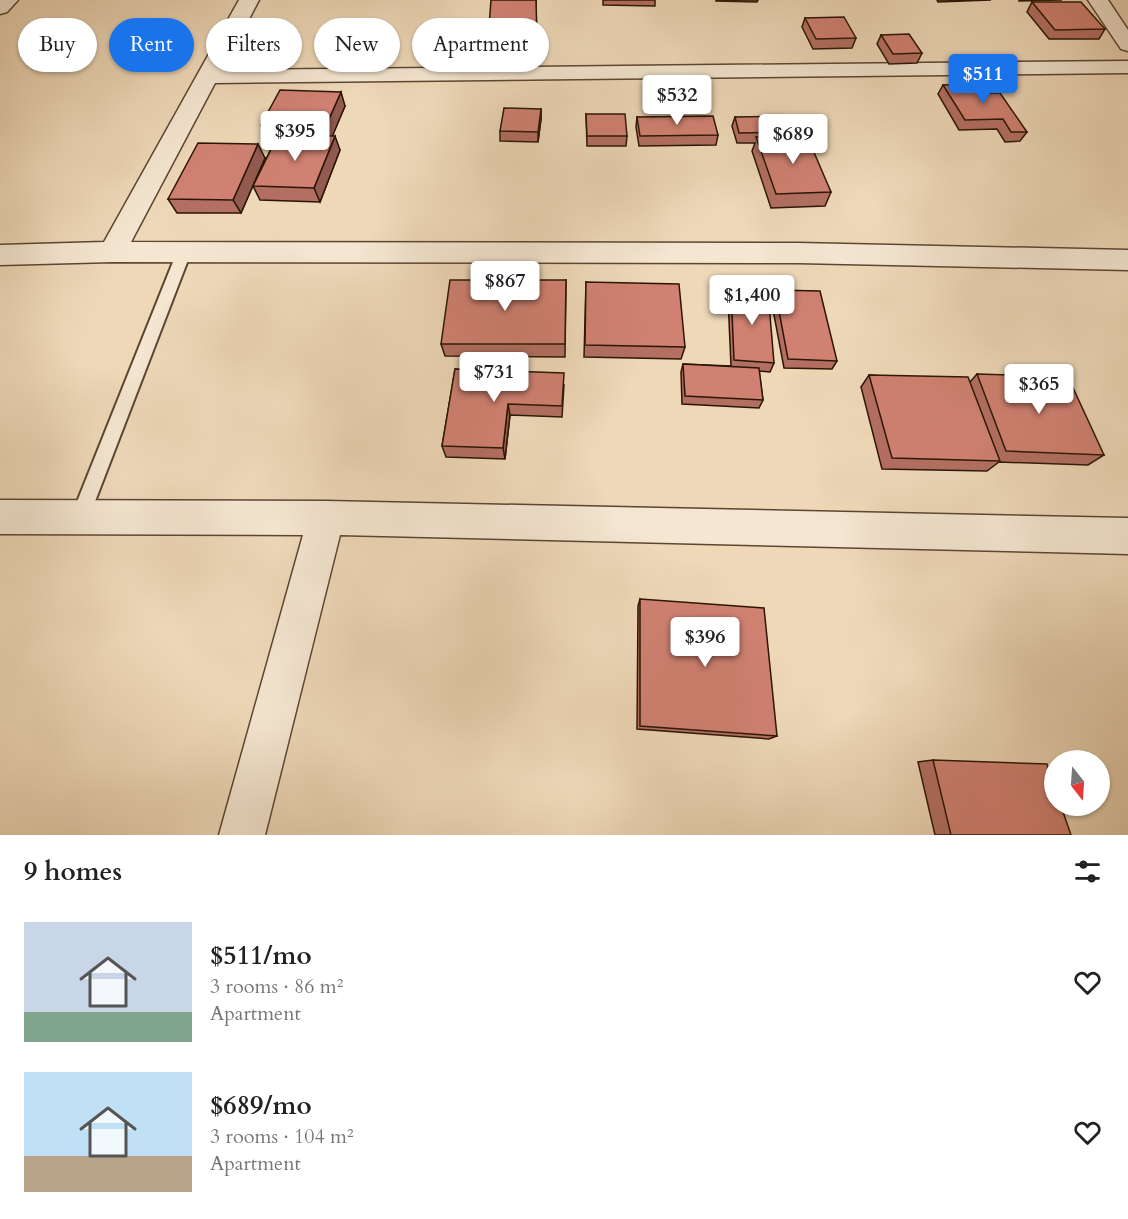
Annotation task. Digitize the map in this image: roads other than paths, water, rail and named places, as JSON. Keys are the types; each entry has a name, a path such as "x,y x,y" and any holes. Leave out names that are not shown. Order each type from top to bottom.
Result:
{"street":[{"path":"0,8 8,0"},
{"path":"112,252 249,0"},
{"path":"1098,0 1128,45"},
{"path":"209,77 1128,67"},
{"path":"0,255 112,252 798,253 1128,260"},
{"path":"0,517 326,518 1128,536"},
{"path":"242,835 326,518"}],"lane":[{"path":"80,517 184,252"}]}
